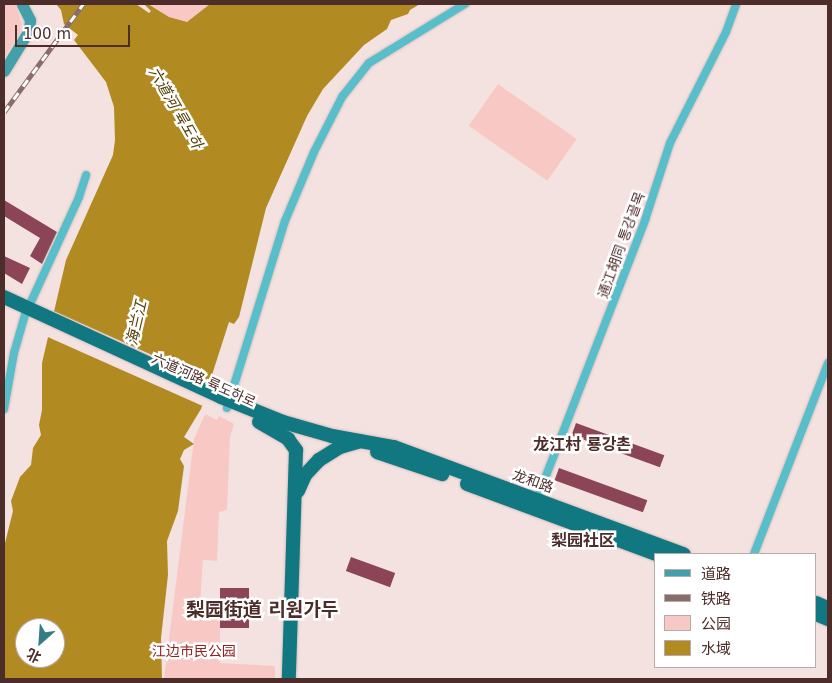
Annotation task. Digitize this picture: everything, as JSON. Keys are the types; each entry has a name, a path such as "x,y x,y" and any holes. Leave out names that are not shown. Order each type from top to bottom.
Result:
{"highway":[{"name":"六道河路 륙도하로","path":"4,297 39,319 224,403 259,422 346,445"},
{"name":"六道河路 륙도하로","path":"4,305 26,312"},
{"name":"六道河路 륙도하로","path":"224,403 283,422 370,446"},
{"path":"259,422 288,439 294,445 296,456 300,500 297,679"},
{"path":"283,422 294,432 301,446 305,475 300,500 289,679"},
{"path":"305,475 326,455 346,445 370,446"},
{"name":"龙和路","path":"370,446 405,450 681,553"},
{"name":"龙和路","path":"370,446 389,455 654,553"},
{"path":"300,500 312,482 328,465 352,452 370,446"}],"street":[{"path":"4,71 29,30 30,20 22,4"},
{"path":"224,403 282,229 314,152 342,97 369,63 465,4"},
{"name":"通江胡同 통강골목","path":"537,499 645,220 670,143 726,32 736,4"},
{"path":"4,409 14,353 26,312 79,197 86,175"},
{"path":"754,553 828,363"}],"green space":[{"path":"4,4 15,4 22,24 20,32 4,58"},
{"path":"148,4 210,4 187,22 169,17"},
{"path":"498,84 577,139 547,181 469,126"},
{"name":"江边市民公园","path":"205,414 217,420 219,416 234,424 230,437 227,510 219,512 217,561 203,560 200,605 220,606 220,663 275,666 275,679 164,679 194,439"}],"water":[{"path":"56,4 136,4 149,13 151,11 144,4 148,4 169,17 187,22 210,4 420,4 410,10 408,14 391,20 387,29 364,45 323,89 307,116 266,208 239,317 234,324 229,322 201,409 184,437 194,444 184,450 180,459 184,466 178,511 167,541 168,575 161,638 162,679 4,679 4,547 13,511 11,501 20,477 31,465 33,448 41,435 39,425 42,410 42,363 66,260 113,155 115,140 114,107 106,82 74,40 78,35 64,24 61,10"}],"pier":[{"path":"51,310 213,382 202,406 40,334"}],"building":[{"path":"4,200 57,232 42,264 30,256 40,238 4,216"},
{"path":"4,256 30,268 22,284 4,273"},
{"path":"576,423 664,455 660,467 572,435"},
{"path":"559,468 647,500 643,512 555,480"},
{"path":"351,557 395,573 390,587 346,571"},
{"path":"220,588 249,588 249,628 220,628"}],"railway":[{"path":"4,112 83,4"}],"district":[{"name":"龙江村 룡강촌","path":"582,445"},
{"name":"梨园社区","path":"583,541"},
{"name":"梨园街道 리원가두","path":"262,610"}],"water label":[{"name":"六道河 륙도하","path":"175,108"},
{"name":"海兰江","path":"137,323"}]}
